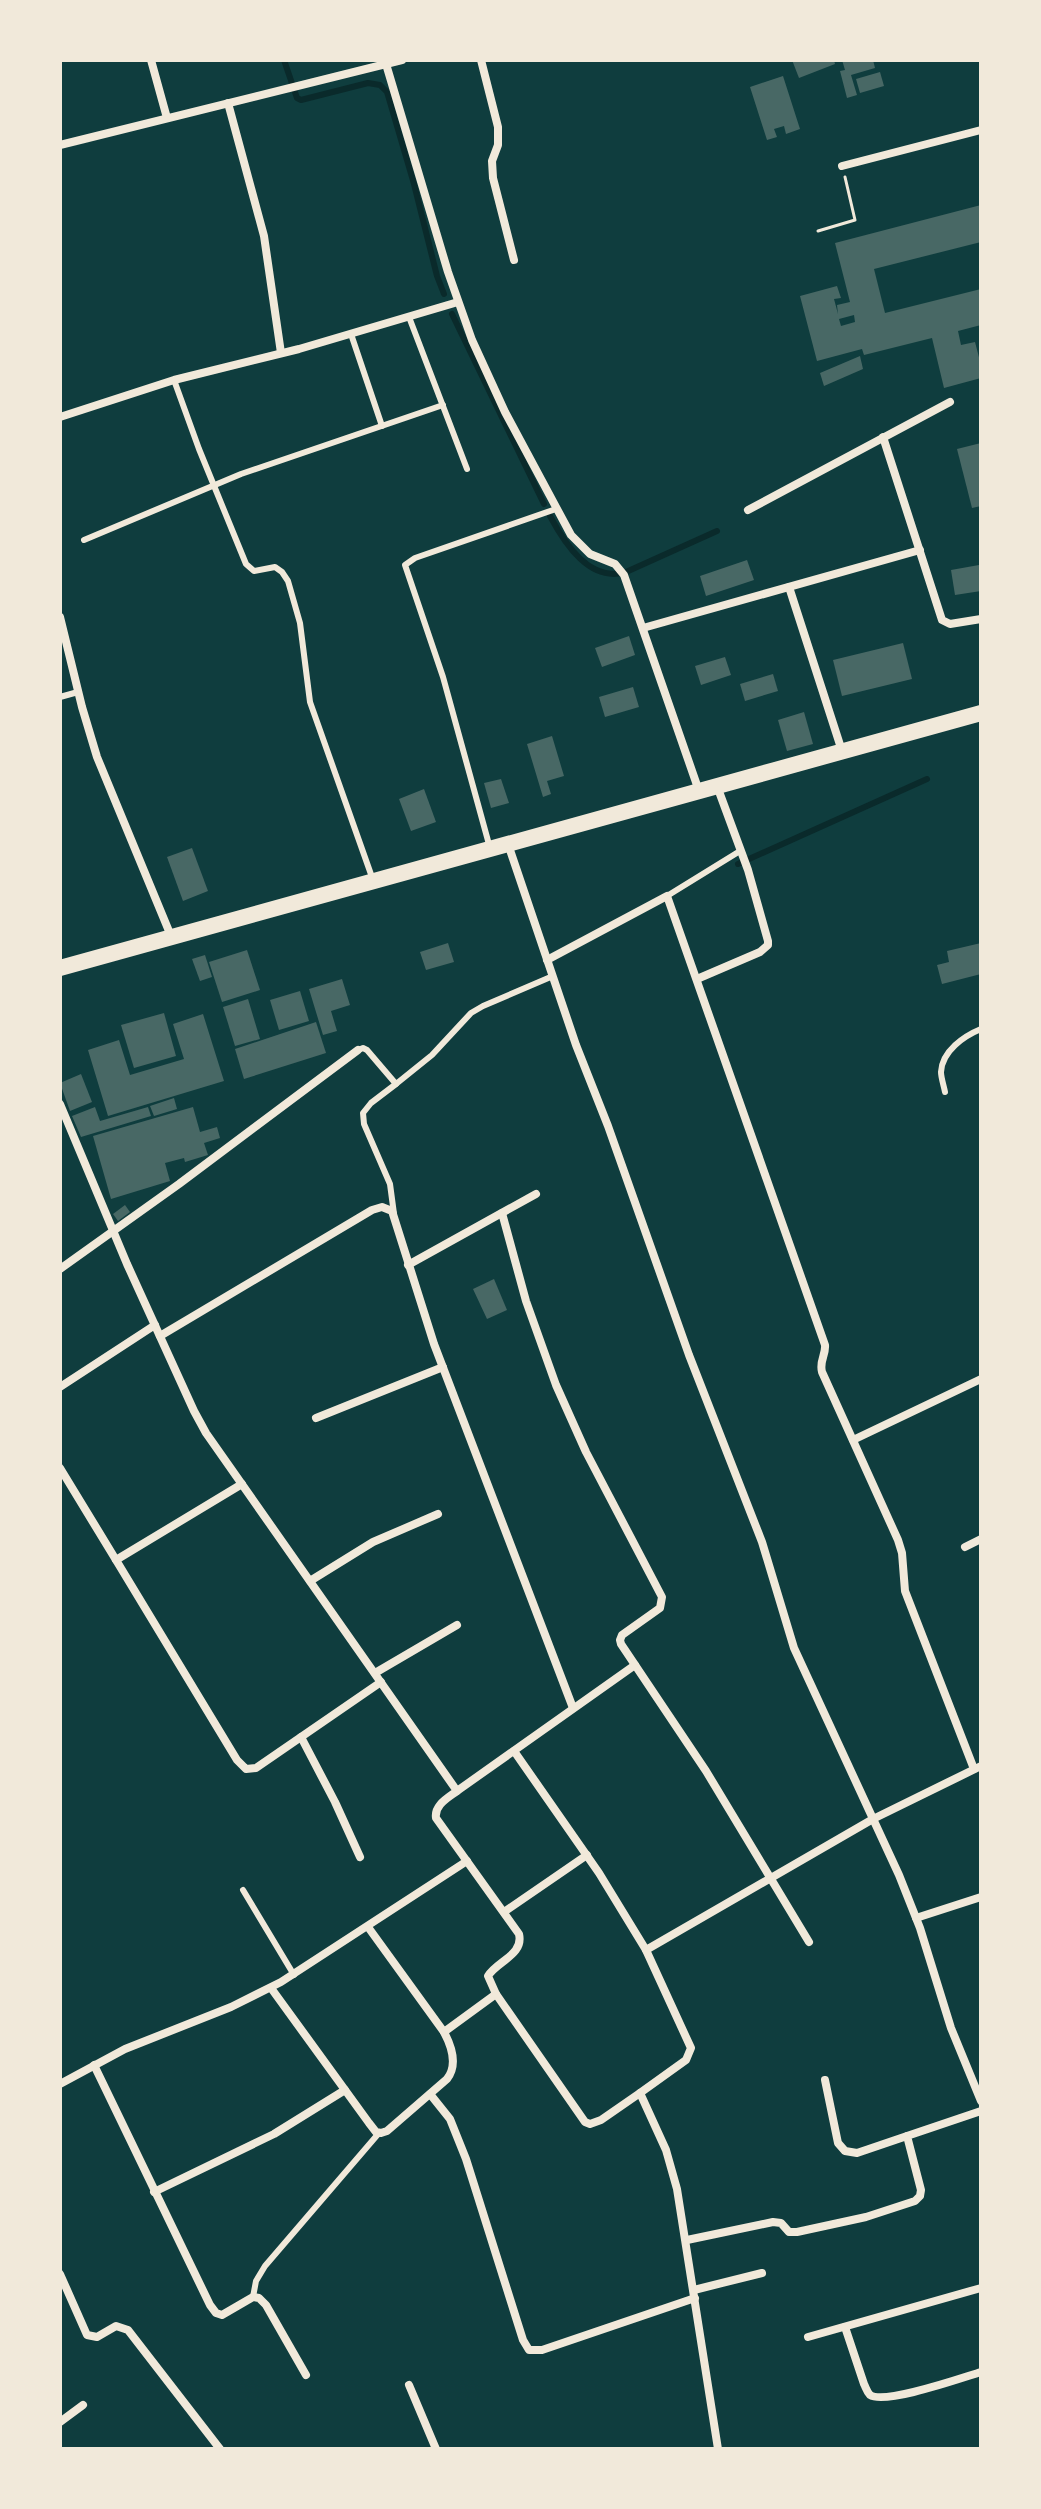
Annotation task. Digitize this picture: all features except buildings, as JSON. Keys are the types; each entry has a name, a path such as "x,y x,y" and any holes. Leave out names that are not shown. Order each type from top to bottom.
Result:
{"main road":[{"path":"60,968 981,713"}],"street":[{"path":"151,60 167,118"},
{"path":"60,145 402,60"},
{"path":"481,60 498,127 498,145 492,161 493,178 514,260"},
{"path":"386,64 458,302 493,387 556,509 581,547 594,557 621,569 699,791"},
{"path":"228,103 264,236 281,353"},
{"path":"842,166 981,130"},
{"path":"60,417 174,380 351,334 458,302"},
{"path":"748,510 950,402"},
{"path":"883,437 943,621 950,624 981,619"},
{"path":"643,628 920,550"},
{"path":"789,587 842,751"},
{"path":"60,617 97,757 171,936"},
{"path":"697,979 760,952 768,945 768,935 748,870 717,786"},
{"path":"508,843 689,1355 762,1542 794,1648 916,1918 951,2028 979,2089 981,2101"},
{"path":"547,960 667,896 825,1345 820,1364 822,1372 898,1540 905,1591 978,1768 873,1819 646,1950"},
{"path":"60,1269 358,1050"},
{"path":"60,1104 200,1423 457,1791"},
{"path":"408,1265 536,1194"},
{"path":"160,1336 372,1210 386,1207 394,1214 443,1367 573,1708"},
{"path":"502,1213 534,1324 556,1385 662,1597 660,1608 620,1638 706,1771 809,1942"},
{"path":"60,1387 155,1325"},
{"path":"316,1418 443,1367"},
{"path":"853,1440 981,1379"},
{"path":"60,1468 243,1768 256,1768 381,1682"},
{"path":"116,1560 242,1484"},
{"path":"310,1581 373,1542 438,1514"},
{"path":"965,1547 981,1539"},
{"path":"375,1673 457,1625"},
{"path":"514,1751 587,1855 646,1950 687,2036 691,2053 681,2064 640,2093 590,2124 585,2122 488,1981 489,1973 518,1949 521,1940 438,1823 435,1814 438,1806 457,1791 635,1665"},
{"path":"301,1737 360,1857"},
{"path":"504,1912 587,1855"},
{"path":"60,2084 125,2049 271,1988 467,1861"},
{"path":"916,1918 981,1897"},
{"path":"271,1988 379,2133 391,2128 452,2072 452,2051 444,2032 368,1927"},
{"path":"444,2032 496,1994"},
{"path":"94,2065 213,2310 226,2314 253,2297 263,2301 306,2375"},
{"path":"825,2080 838,2143 845,2151 857,2153 981,2111"},
{"path":"154,2192 274,2134 345,2090"},
{"path":"640,2093 669,2160 687,2240 718,2449"},
{"path":"430,2094 447,2115 466,2159 523,2340 529,2350 542,2350 762,2273"},
{"path":"687,2240 773,2222 781,2223 787,2231 797,2232 866,2217 917,2199 921,2190 907,2136"},
{"path":"60,2274 85,2332 93,2337 116,2326 128,2330 220,2449"},
{"path":"808,2337 981,2288"},
{"path":"845,2327 864,2384 870,2395 875,2397 891,2398 981,2372"},
{"path":"409,2385 436,2449"},
{"path":"60,2422 83,2405"}],"lane":[{"path":"409,317 467,469"},
{"path":"351,334 382,426"},
{"path":"174,380 248,568 257,571 275,567 288,581 300,623 310,702 373,880"},
{"path":"84,540 213,485 443,405"},
{"path":"490,848 443,677 405,565 415,558 556,509"},
{"path":"60,697 78,692"},
{"path":"667,896 741,852"},
{"path":"394,1214 390,1184 364,1124 363,1113 371,1103 432,1055 471,1013 553,976"},
{"path":"945,1092 941,1073 944,1061 961,1040 981,1029"},
{"path":"358,1050 367,1050 396,1084"},
{"path":"243,1890 294,1975"},
{"path":"253,2297 256,2281 265,2266 379,2133"}],"path":[{"path":"818,231 855,220 842,166"}],"waterway":[{"path":"284,60 297,98 301,100 368,83 380,85 387,92 444,294"},
{"path":"452,314 544,504"},
{"path":"550,516 580,559 601,572 613,574 626,572 717,531"},
{"path":"738,864 927,779"}]}
